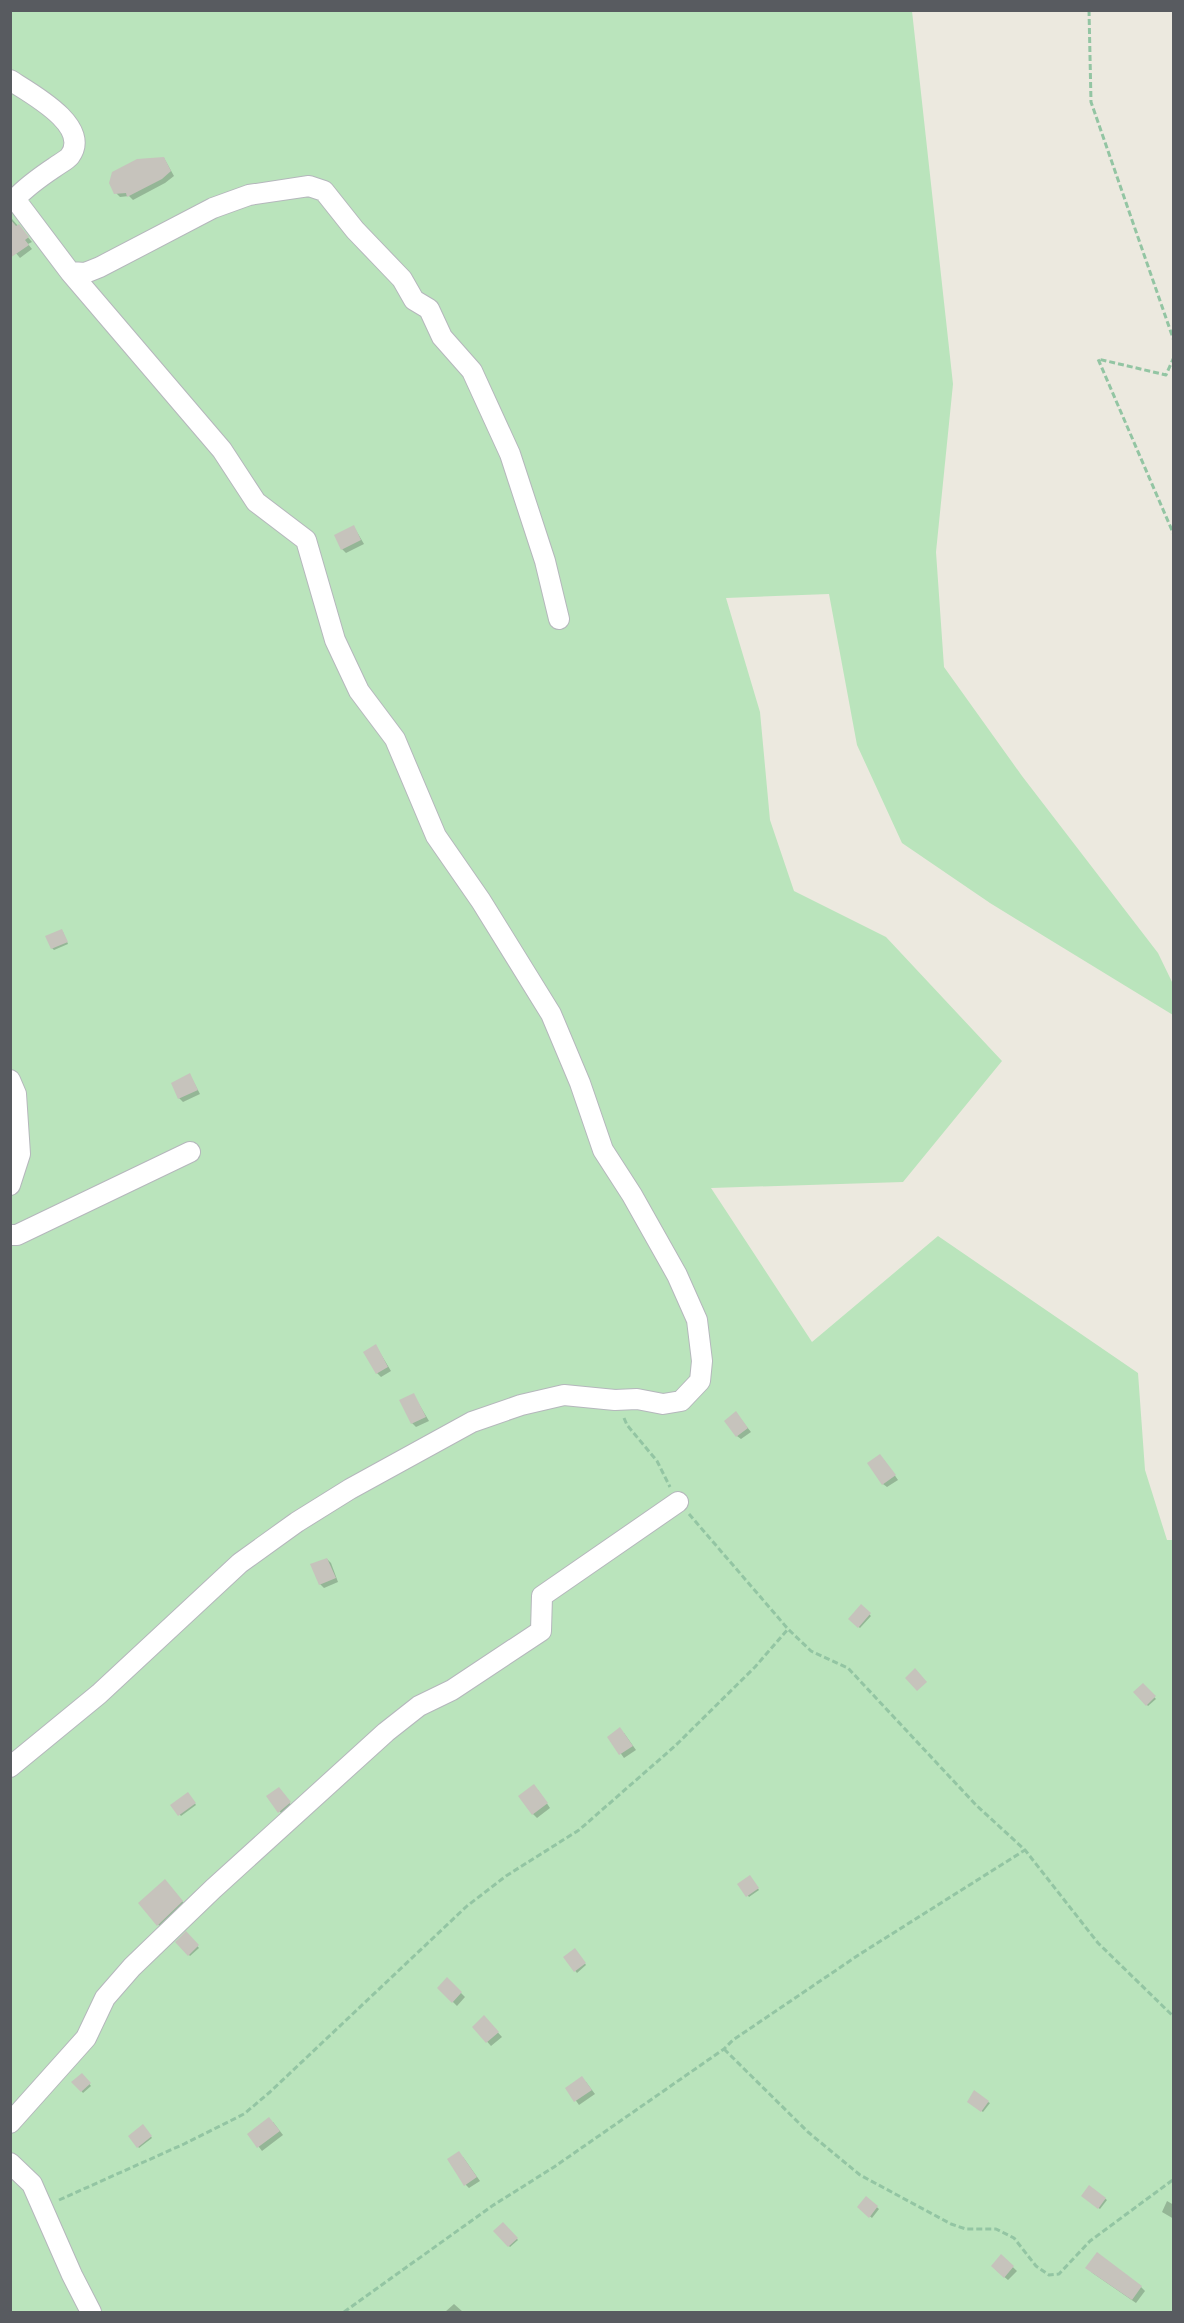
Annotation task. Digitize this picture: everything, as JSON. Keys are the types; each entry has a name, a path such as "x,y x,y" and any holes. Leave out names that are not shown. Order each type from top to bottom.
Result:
{"street":[{"path":"10,80 47,105 70,125 75,140 70,156 26,186 13,198 70,272 222,450 256,502 306,540 335,640 359,691 394,739 436,836 487,910 551,1014 580,1083 603,1150 632,1195 677,1275 697,1320 702,1361 700,1381 681,1401 663,1404 637,1399 615,1400 564,1395 521,1405 472,1422 350,1488 240,1563 99,1694 10,1767"},
{"path":"70,272 85,273 99,267 213,208 249,195 309,186 324,190 355,230 402,279 414,300 429,309 442,337 472,371 510,454 544,561 559,619"},
{"path":"10,1080 16,1094 20,1154 10,1185"},
{"path":"10,1235 17,1235 190,1152"},
{"path":"10,2122 86,2038 105,1998 132,1966 213,1889 386,1732 419,1707 452,1690 541,1630 542,1596 678,1502"},
{"path":"10,2163 32,2184 91,2313"}],"path":[{"path":"1089,10 1090,102 1173,341"},
{"path":"1166,375 1173,357"},
{"path":"1173,374 1166,375 1098,359 1173,535"},
{"path":"615,1400 627,1425 657,1461 678,1502 788,1629 811,1651 848,1668 976,1805 1025,1850 1098,1943 1173,2017"},
{"path":"43,2207 184,2144 244,2114 467,1906 506,1876 579,1830 675,1746 755,1667 788,1629"},
{"path":"344,2313 492,2206 554,2167 724,2049 733,2040 860,1954 1025,1850"},
{"path":"724,2049 808,2132 860,2175 951,2224 966,2229 996,2229 1014,2238 1036,2266 1049,2275 1059,2274 1090,2241 1173,2179"}],"green space":[{"path":"11,11 912,11 953,384 936,552 944,667 1022,776 1158,953 1173,984 1173,1015 990,903 902,843 857,745 829,594 726,598 760,712 770,820 794,891 886,937 1002,1061 903,1182 711,1188 812,1342 938,1236 1138,1373 1145,1470 1167,1540 1174,1540 1173,2312 11,2312"}],"building":[{"path":"164,157 171,171 162,179 127,197 126,193 114,194 109,183 112,172 137,159"},
{"path":"10,219 16,226 19,224 29,237 25,240 29,245 10,258"},
{"path":"354,525 361,540 341,550 334,535"},
{"path":"62,929 68,942 51,949 45,936"},
{"path":"190,1073 198,1090 178,1099 171,1083"},
{"path":"376,1344 388,1367 376,1374 363,1352"},
{"path":"414,1393 426,1417 411,1424 399,1400"},
{"path":"736,1411 748,1428 736,1437 724,1421"},
{"path":"880,1454 896,1475 882,1485 867,1463"},
{"path":"327,1558 336,1578 319,1585 310,1564"},
{"path":"861,1604 871,1613 858,1628 848,1619"},
{"path":"915,1668 927,1682 917,1691 905,1678"},
{"path":"1143,1683 1156,1696 1146,1706 1133,1692"},
{"path":"620,1727 633,1746 619,1755 607,1737"},
{"path":"534,1784 548,1803 532,1815 518,1796"},
{"path":"279,1787 291,1802 278,1813 266,1796"},
{"path":"188,1792 196,1803 178,1816 170,1805"},
{"path":"750,1875 759,1888 746,1897 737,1884"},
{"path":"165,1879 183,1901 157,1926 138,1903"},
{"path":"186,1931 199,1945 188,1956 175,1942"},
{"path":"575,1948 586,1963 574,1972 563,1957"},
{"path":"447,1977 462,1992 452,2003 437,1988"},
{"path":"484,2015 499,2032 486,2043 472,2027"},
{"path":"82,2073 91,2083 81,2092 71,2082"},
{"path":"582,2076 592,2090 574,2102 565,2088"},
{"path":"974,2090 989,2101 981,2112 967,2102"},
{"path":"269,2117 280,2131 257,2148 247,2134"},
{"path":"143,2124 152,2136 137,2148 128,2136"},
{"path":"459,2151 477,2177 464,2186 447,2159"},
{"path":"1089,2185 1106,2198 1098,2209 1081,2196"},
{"path":"866,2196 878,2206 869,2218 857,2207"},
{"path":"503,2222 518,2238 508,2247 493,2231"},
{"path":"1097,2252 1142,2286 1132,2300 1085,2268"},
{"path":"1001,2254 1014,2266 1004,2278 991,2266"}]}
